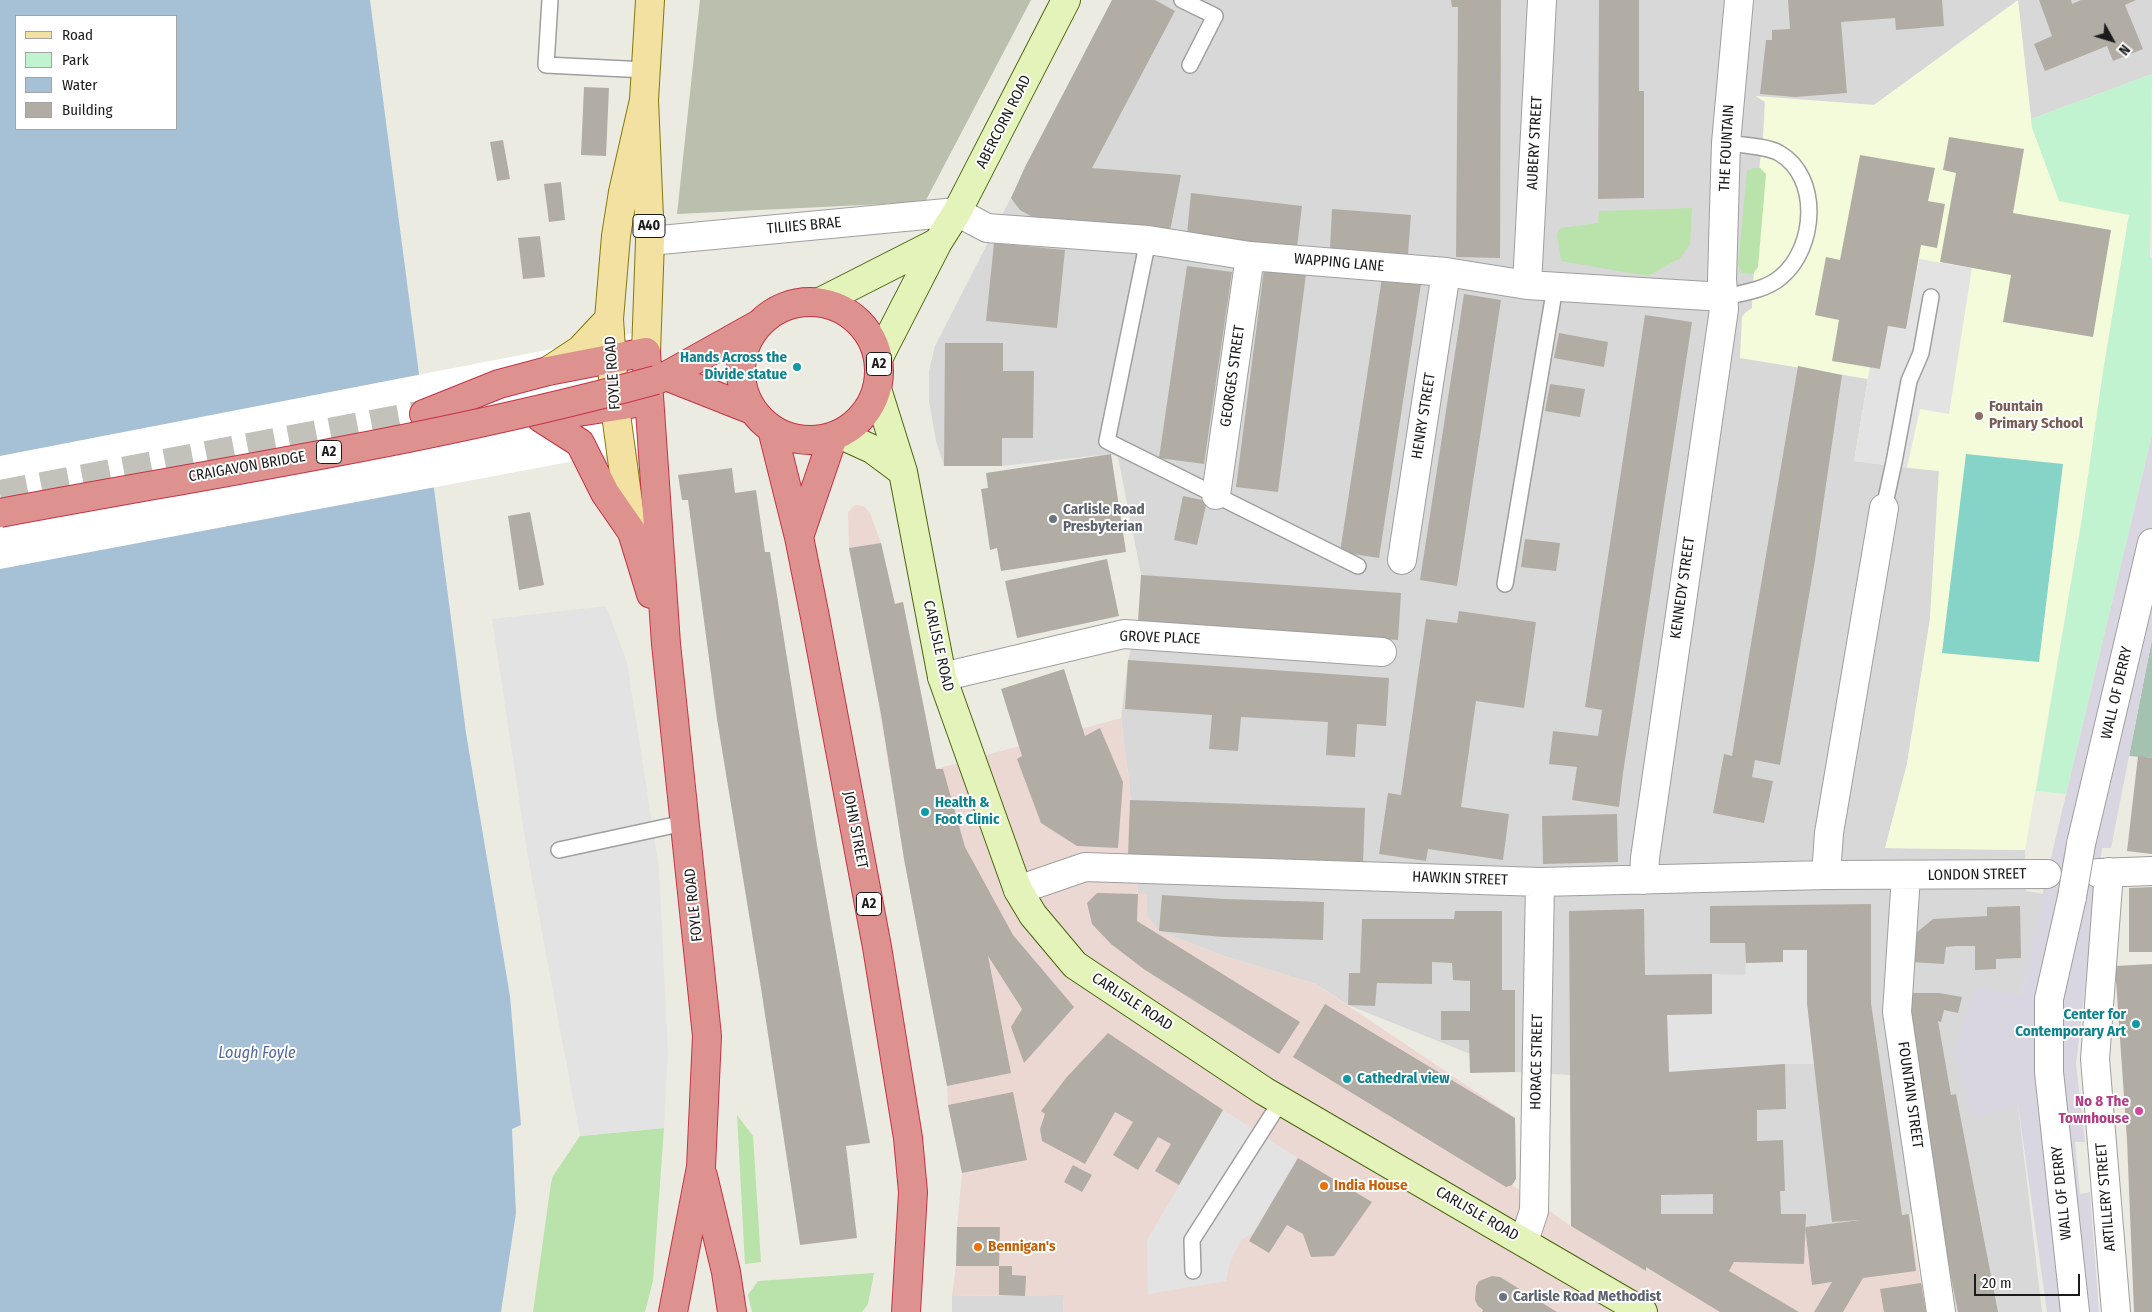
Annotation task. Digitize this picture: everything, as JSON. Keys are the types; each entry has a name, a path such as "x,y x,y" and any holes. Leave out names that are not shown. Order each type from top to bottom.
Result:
{"highway":[{"name":"A2","path":"820,302 841,308 860,321 872,338 879,357 880,378 874,398 864,415 850,428 836,435 814,440 790,438 772,429 752,410 743,388 741,364 746,343 759,324 776,310 797,303 820,302"},
{"name":"CRAIGAVON BRIDGE","path":"646,352 548,371 499,384 424,414 514,421 615,407 657,386 759,324"},
{"name":"FOYLE ROAD","path":"646,352 657,386 666,644 707,1036 701,1167 673,1312"},
{"name":"CRAIGAVON BRIDGE","path":"0,513 438,432 587,399 657,386"},
{"name":"A2","path":"657,386 752,410"},
{"path":"541,418 580,443 605,493 632,532"},
{"name":"JOHN STREET","path":"772,429 799,537 877,947 908,1138 913,1192 906,1312"},
{"name":"JOHN STREET","path":"799,537 836,435"},
{"name":"FOYLE ROAD","path":"632,532 666,644"},
{"name":"FOYLE ROAD","path":"701,1167 726,1272 732,1312"},
{"name":"JOHN STREET","path":"888,1312 907,1274"}],"main road":[{"name":"FOYLE ROAD","path":"646,352 650,241 644,100 650,0"},
{"name":"FOYLE ROAD","path":"632,532 615,407 609,319 616,236 623,192 644,100"},
{"path":"548,371 580,350 609,319"}],"street":[{"name":"ABERCORN ROAD","path":"879,357 938,242 957,212 1066,0"},
{"name":"AUBERY STREET","path":"1527,285 1542,0"},
{"name":"THE FOUNTAIN","path":"1724,297 1722,279 1726,142 1739,0"},
{"name":"WAPPING LANE","path":"957,212 987,228 1148,240 1250,256 1446,272 1527,285 1724,297"},
{"name":"TILIIES BRAE","path":"650,241 957,212"},
{"path":"820,302 938,242"},
{"name":"GEORGES STREET","path":"1216,496 1250,256"},
{"name":"HENRY STREET","path":"1402,560 1446,272"},
{"name":"KENNEDY STREET","path":"1644,880 1645,858 1724,310 1724,297"},
{"name":"CARLISLE ROAD","path":"877,389 903,472 942,677 1018,890 1034,915 1075,965 1281,1101 1643,1312"},
{"path":"836,435 872,449 903,472"},
{"path":"1826,875 1829,833 1884,508"},
{"name":"WALL OF DERRY","path":"2074,1312 2049,1072 2049,999 2072,897 2081,844 2152,543"},
{"name":"GROVE PLACE","path":"942,677 1124,634 1382,652"},
{"name":"HAWKIN STREET","path":"1018,890 1084,867 1540,882 1826,875 1906,876"},
{"name":"ARTILLERY STREET","path":"2116,1312 2095,1059 2103,873 2152,871"},
{"name":"LONDON STREET","path":"1906,876 2047,874"},
{"name":"FOUNTAIN STREET","path":"1906,876 1897,1012 1942,1312"},
{"name":"HORACE STREET","path":"1524,1241 1534,1211 1540,882"}],"lane":[{"path":"550,0 546,64 646,70"},
{"path":"1182,0 1215,16 1190,65"},
{"path":"1724,297 1752,292 1781,277 1800,254 1807,229 1809,205 1804,183 1795,165 1789,160 1777,152 1726,142"},
{"path":"1148,240 1107,441 1358,566"},
{"path":"1505,584 1555,287"},
{"path":"1884,508 1909,381 1921,353 1931,297"},
{"path":"559,850 684,823"},
{"path":"1193,1270 1192,1240 1281,1101"}],"shaded area":[{"path":"700,0 1031,0 925,202 677,214"},
{"path":"1112,0 2152,0 2152,74 2031,119 2018,1 1874,105 1757,97 1765,101 1752,308 1798,366 1868,379 1907,468 1939,471 1930,619 1907,764 1885,848 2025,850 2026,891 2044,894 2021,995 2018,1105 2042,1312 1957,1312 1937,1207 1909,1214 1787,1229 1571,1226 1570,1075 1515,1072 1348,1005 1316,984 1224,956 1159,931 1147,916 1138,894 1129,781 1121,718 1128,660 1138,622 1141,575 1118,457 1111,454 1002,466 944,466 936,441 929,401 929,371 935,346"},
{"name":"Fountain Primary School","path":"2018,0 2032,128 2129,215 2103,372 2082,518 2025,850 1885,848 1907,764 1930,619 1939,471 1854,461 1868,379 1740,358 1742,317 1752,308 1759,170 1764,129 1765,102 1756,96 1874,105"},
{"path":"1919,259 1972,268 1949,414 1920,409 1907,468 1854,461 1870,367 1880,369 1888,326 1906,329"},
{"path":"2152,435 2152,639 2111,848 2102,848 2076,1064 2085,1142 2075,1142 2080,1194 2090,1192 2099,1312 2047,1312 2018,1105 1974,1118 1954,1053 1975,988 2021,995 2047,874"},
{"path":"1966,454 2063,464 2039,662 1942,653"},
{"path":"855,505 864,506 870,513 881,543 895,603 903,602 936,769 1121,718 1129,781 1138,894 1147,894 1147,916 1159,931 1224,956 1316,984 1515,1118 1516,1179 1512,1185 1571,1226 1787,1229 1909,1214 1926,1312 1063,1312 1064,1295 952,1296 956,1266 957,1227 962,1173 904,859 872,665 849,548 848,512"},
{"path":"606,606 627,662 659,868 668,1052 664,1128 580,1136 527,852 492,619"},
{"path":"2152,639 2152,758 2129,756"},
{"path":"1783,950 1807,950 1807,1003 1814,1064 1785,1064 1669,1072 1667,1015 1712,1014 1712,974 1745,975 1746,963 1782,962"},
{"path":"1223,1110 1298,1158 1253,1233 1241,1240 1230,1262 1226,1281 1148,1294 1147,1240"},
{"path":"1064,1295 1063,1312 952,1312 952,1296"}],"green space":[{"path":"2152,74 2150,257 2152,258 2152,435 2066,794 2036,791 2082,518 2103,372 2129,215 2059,201 2032,128 2031,119"},
{"path":"1753,168 1760,168 1766,174 1758,267 1753,274 1742,273 1738,265 1747,171"},
{"path":"1692,208 1690,244 1680,258 1648,276 1561,261 1557,234 1561,228 1598,223 1599,211"},
{"path":"737,1115 753,1136 761,1262 745,1264"},
{"path":"664,1128 653,1281 645,1312 533,1312 551,1183 553,1176 580,1136"},
{"path":"874,1273 868,1304 862,1312 752,1312 748,1295 758,1281"}],"water":[{"name":"Lough Foyle","path":"0,0 370,0 466,733 510,996 521,1125 512,1129 516,1213 501,1312 0,1312"}],"pier":[{"path":"655,329 659,445 0,569 0,456"}],"building":[{"path":"1112,0 1155,0 1175,11 1092,168 1181,175 1170,231 1036,219 1020,210 1011,198 1025,167"},
{"path":"1451,0 1501,0 1500,258 1456,257 1458,7 1452,7"},
{"path":"1599,0 1639,0 1639,91 1644,91 1644,198 1598,199"},
{"path":"1788,0 1942,0 1944,26 1896,30 1895,18 1841,22 1847,93 1795,97 1760,94 1766,40 1772,40 1772,30 1790,29"},
{"path":"2039,0 2071,0 2072,4 2081,0 2136,0 2125,5 2143,49 2113,61 2107,46 2045,71 2034,44 2052,36"},
{"path":"584,87 609,88 606,156 581,155"},
{"path":"1949,137 2024,149 2013,213 2111,230 2093,337 2003,322 2011,275 1940,262 1956,173 1943,170"},
{"path":"503,140 510,179 497,181 490,142"},
{"path":"1860,155 1935,168 1928,201 1945,204 1937,248 1921,245 1906,329 1888,326 1880,369 1832,361 1839,320 1815,315 1826,257 1840,260"},
{"path":"561,182 565,220 549,222 544,184"},
{"path":"1191,193 1302,206 1297,247 1187,234"},
{"path":"1332,209 1411,215 1408,254 1330,249"},
{"path":"540,236 545,277 523,279 518,238"},
{"path":"994,243 1065,250 1057,328 986,321"},
{"path":"1187,266 1232,272 1204,464 1159,458"},
{"path":"1264,269 1306,274 1278,492 1236,487"},
{"path":"1382,278 1421,284 1379,558 1340,552"},
{"path":"1464,294 1501,300 1457,586 1420,580"},
{"path":"1645,315 1692,322 1619,807 1572,800 1577,767 1549,764 1553,731 1598,736 1602,710 1585,707"},
{"path":"1559,333 1608,342 1604,367 1554,358"},
{"path":"945,343 1003,343 1003,371 1034,371 1033,438 1002,438 1002,466 944,466"},
{"path":"1798,366 1842,375 1815,560 1780,765 1755,760 1752,777 1773,781 1764,823 1713,813 1724,754 1732,756"},
{"path":"1550,384 1585,389 1580,417 1545,411"},
{"name":"Carlisle Road Presbyterian","path":"1111,454 1126,552 1001,571 997,548 990,550 981,489 988,488 986,473"},
{"path":"732,468 735,493 756,490 765,552 770,552 817,845 870,1143 846,1146 857,1238 800,1245 761,988 717,719 688,500 682,500 678,475"},
{"path":"1183,496 1207,501 1197,545 1174,540"},
{"path":"530,512 544,585 519,590 508,516"},
{"path":"1525,539 1560,543 1556,571 1521,567"},
{"path":"881,543 895,604 903,602 936,769 943,769 965,847 1013,935 1074,1007 1024,1063 1011,1027 1022,1009 988,956 1011,1073 947,1086 904,859 881,714 849,548"},
{"path":"1107,559 1119,616 1017,638 1005,581"},
{"path":"1141,575 1401,593 1398,640 1138,622"},
{"path":"1459,611 1536,622 1524,708 1476,701 1461,807 1509,814 1503,860 1428,849 1426,861 1379,854 1388,793 1401,795 1426,619 1457,623"},
{"path":"1128,660 1389,678 1386,726 1357,724 1355,757 1326,755 1328,722 1241,717 1238,751 1209,749 1212,715 1125,709"},
{"path":"1064,669 1085,736 1100,728 1123,782 1118,848 1077,846 1041,823 1017,759 1022,756 1001,689"},
{"path":"2138,756 2152,758 2152,854 2127,851"},
{"path":"1130,800 1365,808 1363,863 1128,855"},
{"path":"1617,814 1618,862 1543,864 1542,816"},
{"path":"2152,887 2152,952 2129,952 2129,888"},
{"path":"1097,893 1138,894 1137,921 1300,1022 1279,1054 1145,970 1111,944 1092,924 1087,903"},
{"path":"1162,895 1324,902 1323,940 1223,937 1159,931"},
{"path":"1871,904 1871,1003 1902,1215 1909,1214 1916,1271 1863,1278 1843,1312 1814,1312 1832,1282 1812,1285 1805,1227 1860,1220 1832,1222 1807,1003 1807,950 1783,950 1783,962 1746,963 1745,943 1710,943 1710,906"},
{"path":"2020,906 2021,958 1996,959 1996,969 1975,970 1975,946 1956,946 1946,947 1944,964 1910,962 1916,933 1933,919 1987,916 1987,907"},
{"path":"1644,909 1645,975 1712,974 1712,1014 1667,1015 1669,1072 1785,1064 1786,1109 1757,1110 1757,1141 1783,1140 1785,1191 1780,1191 1781,1214 1806,1214 1804,1264 1734,1262 1729,1271 1799,1312 1720,1312 1646,1267 1646,1271 1571,1226 1569,911","holes":["1713,1194 1713,1214 1661,1214 1661,1195"]},
{"path":"1455,911 1502,911 1502,990 1515,990 1515,1072 1470,1073 1469,1040 1441,1040 1441,1011 1470,1011 1470,981 1453,980 1452,963 1432,962 1432,984 1377,983 1375,1006 1348,1005 1349,973 1360,973 1362,919 1454,919"},
{"path":"2152,964 2152,1312 2134,1312 2127,1140 2115,966"},
{"path":"1905,993 1939,993 1962,997 1958,1013 1944,1010 1941,1022 1938,1021 1951,1095 1956,1094 1998,1312 1958,1312 1937,1207"},
{"path":"1325,1004 1515,1118 1516,1179 1512,1185 1506,1187 1293,1057"},
{"path":"1108,1033 1223,1110 1179,1185 1155,1171 1171,1144 1158,1137 1138,1170 1113,1155 1133,1122 1115,1112 1085,1164 1042,1141 1040,1129 1045,1114 1041,1111 1066,1078"},
{"path":"1013,1092 1027,1160 962,1173 948,1105"},
{"path":"1298,1158 1372,1202 1334,1256 1311,1257 1303,1234 1287,1225 1269,1253 1249,1241"},
{"path":"1073,1165 1092,1175 1082,1192 1064,1182"},
{"name":"Bennigan's","path":"957,1227 1000,1227 999,1266 956,1266"},
{"path":"999,1266 1012,1266 1012,1275 1026,1276 1025,1296 999,1295"},
{"name":"Carlisle Road Methodist","path":"1492,1276 1500,1277 1557,1312 1482,1312 1483,1310 1475,1300 1476,1286 1479,1281"},
{"path":"1921,1283 1926,1312 1884,1312 1880,1289"}],"tunnel":[{"path":"0,494 424,414"}],"place":[{"name":"Hands Across the Divide statue","path":"797,367"},
{"name":"Fountain Primary School","path":"1979,416"},
{"name":"Carlisle Road Presbyterian","path":"1053,519"},
{"name":"Health & Foot Clinic","path":"925,812"},
{"name":"Center for Contemporary Art","path":"2136,1024"},
{"name":"Cathedral view","path":"1347,1079"},
{"name":"No 8 The Townhouse","path":"2139,1111"},
{"name":"India House","path":"1324,1186"},
{"name":"Bennigan's","path":"978,1247"},
{"name":"Carlisle Road Methodist","path":"1503,1297"}]}
